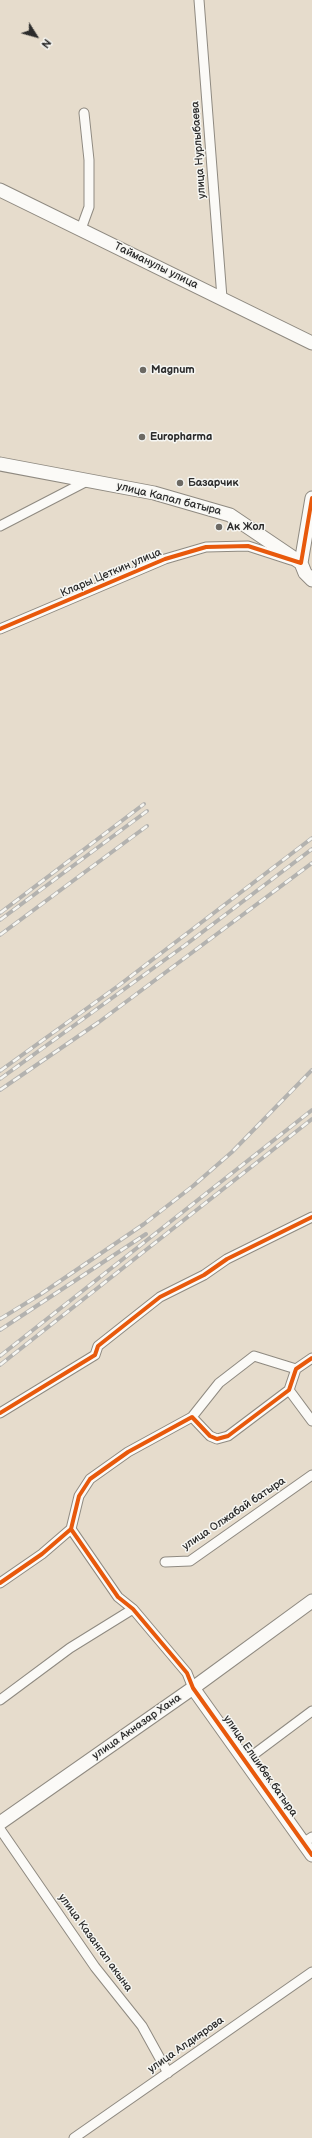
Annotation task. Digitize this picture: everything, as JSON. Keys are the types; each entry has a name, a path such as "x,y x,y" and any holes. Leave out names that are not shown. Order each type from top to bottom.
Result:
{"main road":[{"name":"Тайманулы улица","path":"0,190 222,298 312,344"},
{"name":"улица Капал батыра","path":"0,464 154,493 230,515 306,572"},
{"path":"306,572 312,498"},
{"name":"улица Акназар Хана","path":"0,1823 193,1688 312,1601"},
{"name":"улица Елшибек батыра","path":"193,1688 245,1760 308,1840 312,1855"}],"street":[{"name":"улица Нурлыбаева","path":"199,0 222,298"},
{"path":"81,229 89,207 89,160 84,113"},
{"path":"0,526 89,480"},
{"name":"Клары Цеткин улица","path":"0,629 165,559 206,547 248,546 306,572"},
{"path":"0,1413 95,1355 98,1346 160,1297 204,1275 227,1259 312,1218"},
{"path":"0,1583 42,1554 71,1529 79,1496 90,1479 128,1452 192,1417 219,1383 254,1356 296,1368"},
{"path":"192,1417 206,1433 217,1439 228,1436 289,1390 296,1368 312,1358"},
{"path":"289,1390 312,1422"},
{"name":"улица Олжабай батыра","path":"166,1562 190,1561 312,1475"},
{"path":"71,1529 118,1597 133,1609 187,1673 193,1688"},
{"path":"0,1700 70,1648 133,1609"},
{"path":"245,1760 312,1711"},
{"name":"улица Казангап акына","path":"0,1829 95,1967 142,2026 168,2072"},
{"name":"улица Алдиярова","path":"74,2138 312,1972"}],"railway":[{"path":"0,913 144,804"},
{"path":"0,920 147,811"},
{"path":"0,935 147,826"},
{"path":"0,1071 118,986 312,838"},
{"path":"0,1079 184,946 312,849"},
{"path":"0,1090 99,1022 312,863"},
{"path":"0,1319 41,1294 144,1224 193,1186 232,1152 312,1070"},
{"path":"0,1356 312,1110"},
{"path":"0,1365 312,1119"},
{"path":"0,1330 146,1234"}],"cycle path":[{"path":"0,629 165,559 206,547 248,546 301,563 312,498"},
{"path":"0,1413 95,1355 98,1346 160,1297 204,1275 227,1259 312,1217"},
{"path":"0,1583 42,1554 71,1529 79,1496 90,1479 128,1452 192,1417 210,1436 217,1439 228,1436 289,1390 296,1369 312,1358"},
{"path":"71,1529 118,1597 133,1609 187,1673 193,1688 312,1855"}],"place":[{"name":"Magnum","path":"143,370"},
{"name":"Europharma","path":"142,437"},
{"name":"Базарчик","path":"180,483"},
{"name":"Ак Жол","path":"219,527"}]}
